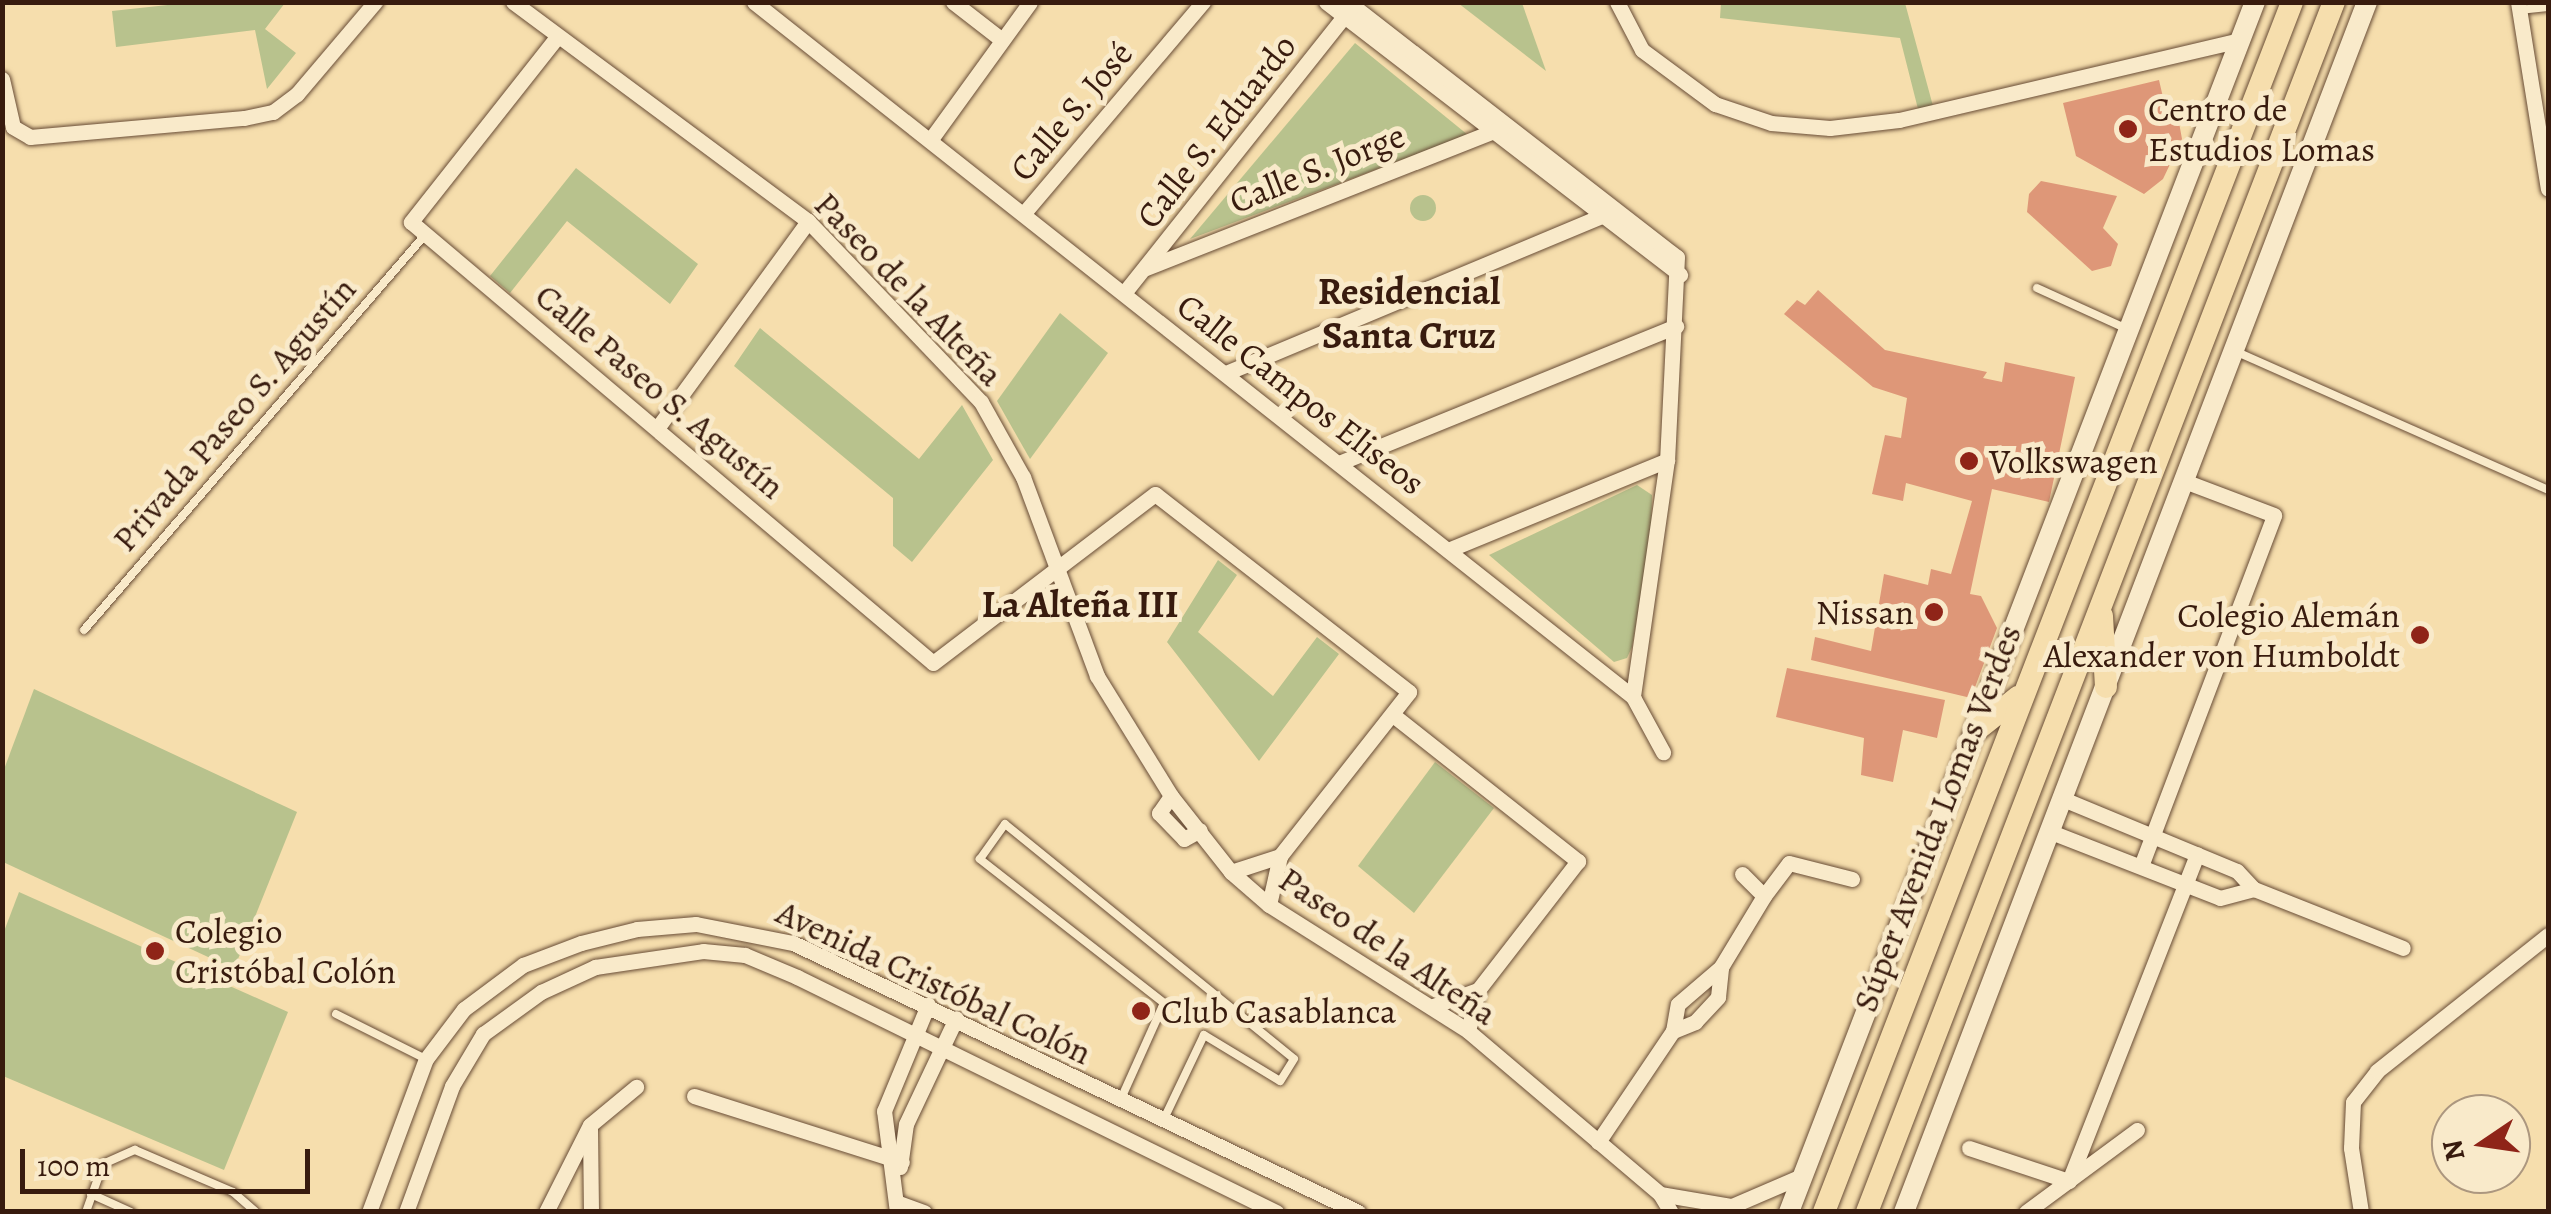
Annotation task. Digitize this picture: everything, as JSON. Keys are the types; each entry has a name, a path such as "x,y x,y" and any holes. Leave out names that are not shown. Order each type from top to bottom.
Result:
{"main road":[{"name":"Súper Avenida Lomas Verdes","path":"1789,1212 2255,2"},
{"name":"Súper Avenida Lomas Verdes","path":"1824,1212 2292,2"},
{"path":"1868,1212 2334,2"},
{"path":"1904,1212 2367,2"},
{"path":"2102,604 2106,687"},
{"path":"1978,729 2021,695"}],"street":[{"path":"2,79 13,126 30,137 244,118 273,112 297,94 375,2"},
{"name":"Paseo de la Alteña","path":"513,2 808,221 982,402 1024,476 1056,574 1097,676 1171,796 1231,872 1269,905 1468,1031 1660,1194 1670,1212"},
{"name":"Calle Campos Eliseos","path":"754,2 1634,697 1663,752"},
{"path":"952,2 1002,40"},
{"path":"931,139 1030,2"},
{"name":"Calle S. José","path":"1024,213 1203,2"},
{"path":"1326,2 1348,9 1511,125 1680,275 1667,460 1634,697"},
{"path":"1617,2 1642,50 1715,104 1770,123 1830,128 1899,120 2240,40"},
{"path":"2518,6 2548,189"},
{"path":"1348,9 1494,130 1612,211"},
{"name":"Calle S. Eduardo","path":"1124,292 1348,9"},
{"path":"425,235 411,222 557,37"},
{"name":"Calle S. Jorge","path":"1146,268 1511,125"},
{"path":"1226,374 1612,211"},
{"path":"658,427 808,221"},
{"name":"Calle Paseo S. Agustín","path":"425,235 658,427 933,663 1056,574"},
{"path":"1339,463 1676,326"},
{"path":"1448,550 1667,460"},
{"path":"2142,866 2274,515 2184,481"},
{"path":"1056,574 1155,494 1410,692 1280,856 1269,905"},
{"path":"1392,715 1578,861 1478,990 1468,1031"},
{"path":"2063,798 2236,870 2254,890 2403,948"},
{"path":"2051,832 2220,898 2254,890"},
{"path":"2069,1181 2197,854"},
{"path":"1231,872 1280,856"},
{"path":"1598,1142 1673,1031 1678,1004 1721,967 1789,862 1852,879"},
{"path":"1742,874 1764,896"},
{"name":"Avenida Cristóbal Colón","path":"369,1212 426,1059 464,1009 523,964 637,928 696,924 754,932 928,1005 1120,1101 1358,1212"},
{"path":"2360,1212 2351,1148 2353,1102 2378,1071 2548,939"},
{"name":"Avenida Cristóbal Colón","path":"406,1212 452,1086 484,1034 541,992 595,966 654,954 745,955 1276,1212"},
{"path":"1673,1031 1695,1022 1718,997 1721,967"},
{"path":"1433,1006 1478,990"},
{"path":"924,1212 896,1207 896,1165 884,1112 928,1005"},
{"path":"896,1165 906,1124 956,1018"},
{"path":"546,1212 590,1125 636,1087"},
{"path":"694,1096 896,1165"},
{"path":"590,1125 591,1212"},
{"path":"2026,1212 2138,1130"},
{"path":"1969,1148 2069,1181"},
{"path":"1660,1194 1735,1208 1804,1174"}],"lane":[{"path":"2518,6 2548,8"},
{"name":"Privada Paseo S. Agustín","path":"84,630 425,235"},
{"path":"2037,288 2128,329"},
{"path":"2233,350 2548,490"},
{"path":"1120,1101 1164,1004 980,859 1005,824 1294,1059 1280,1081 1204,1034 1162,1121"},
{"path":"336,1014 426,1059"},
{"path":"86,1212 110,1155 134,1150 233,1192 256,1212"},
{"path":"92,1194 130,1212"}],"green space":[{"path":"186,3 285,3 265,29 296,53 267,89 255,30 116,47 112,11"},
{"path":"1458,3 1522,3 1546,71"},
{"path":"1721,3 1905,3 1933,106 1918,109 1900,38 1720,18"},
{"path":"1355,43 1468,135 1190,239"},
{"path":"576,168 698,264 670,304 567,221 510,293 490,276"},
{"path":"1423,195 1432,199 1436,208 1432,217 1423,221 1414,217 1410,208 1414,199"},
{"path":"1060,313 1108,353 1030,459 997,401"},
{"path":"760,328 919,459 962,405 993,460 912,562 893,546 893,498 734,366"},
{"path":"1637,485 1652,495 1651,539 1632,647 1627,658 1614,662 1489,555"},
{"path":"1218,560 1237,575 1198,632 1273,696 1317,637 1339,654 1259,761 1167,642"},
{"path":"34,689 297,812 234,969 3,862 3,772"},
{"path":"1435,762 1494,808 1414,913 1358,866"},
{"path":"19,892 288,1012 224,1170 3,1076 3,934"}],"building":[{"name":"Centro de Estudios Lomas","path":"2159,80 2168,119 2178,117 2182,139 2163,179 2144,194 2076,156 2063,103"},
{"path":"2041,181 2117,196 2103,228 2118,244 2111,266 2092,271 2027,212 2029,194"},
{"path":"1818,290 1885,350 1987,372 1983,378 2002,382 2005,362 2075,377 2049,502 1992,489 1970,594 1981,596 1997,628 1971,698 1811,660 1815,637 1871,651 1884,574 1928,585 1931,569 1951,574 1972,501 1906,483 1903,501 1872,494 1885,435 1901,438 1907,398 1873,387 1784,314 1797,300 1805,305"},
{"path":"1787,668 1945,700 1937,738 1903,730 1893,782 1861,775 1864,738 1776,717"}],"place":[{"name":"Centro de Estudios Lomas","path":"2128,129"},
{"name":"Volkswagen","path":"1969,461"},
{"name":"Nissan","path":"1934,612"},
{"name":"Colegio Alemán Alexander von Humboldt","path":"2420,635"},
{"name":"Colegio Cristóbal Colón","path":"155,951"},
{"name":"Club Casablanca","path":"1141,1011"}],"district":[{"name":"Residencial Santa Cruz","path":"1409,314"},
{"name":"La Alteña III","path":"1080,605"}]}
